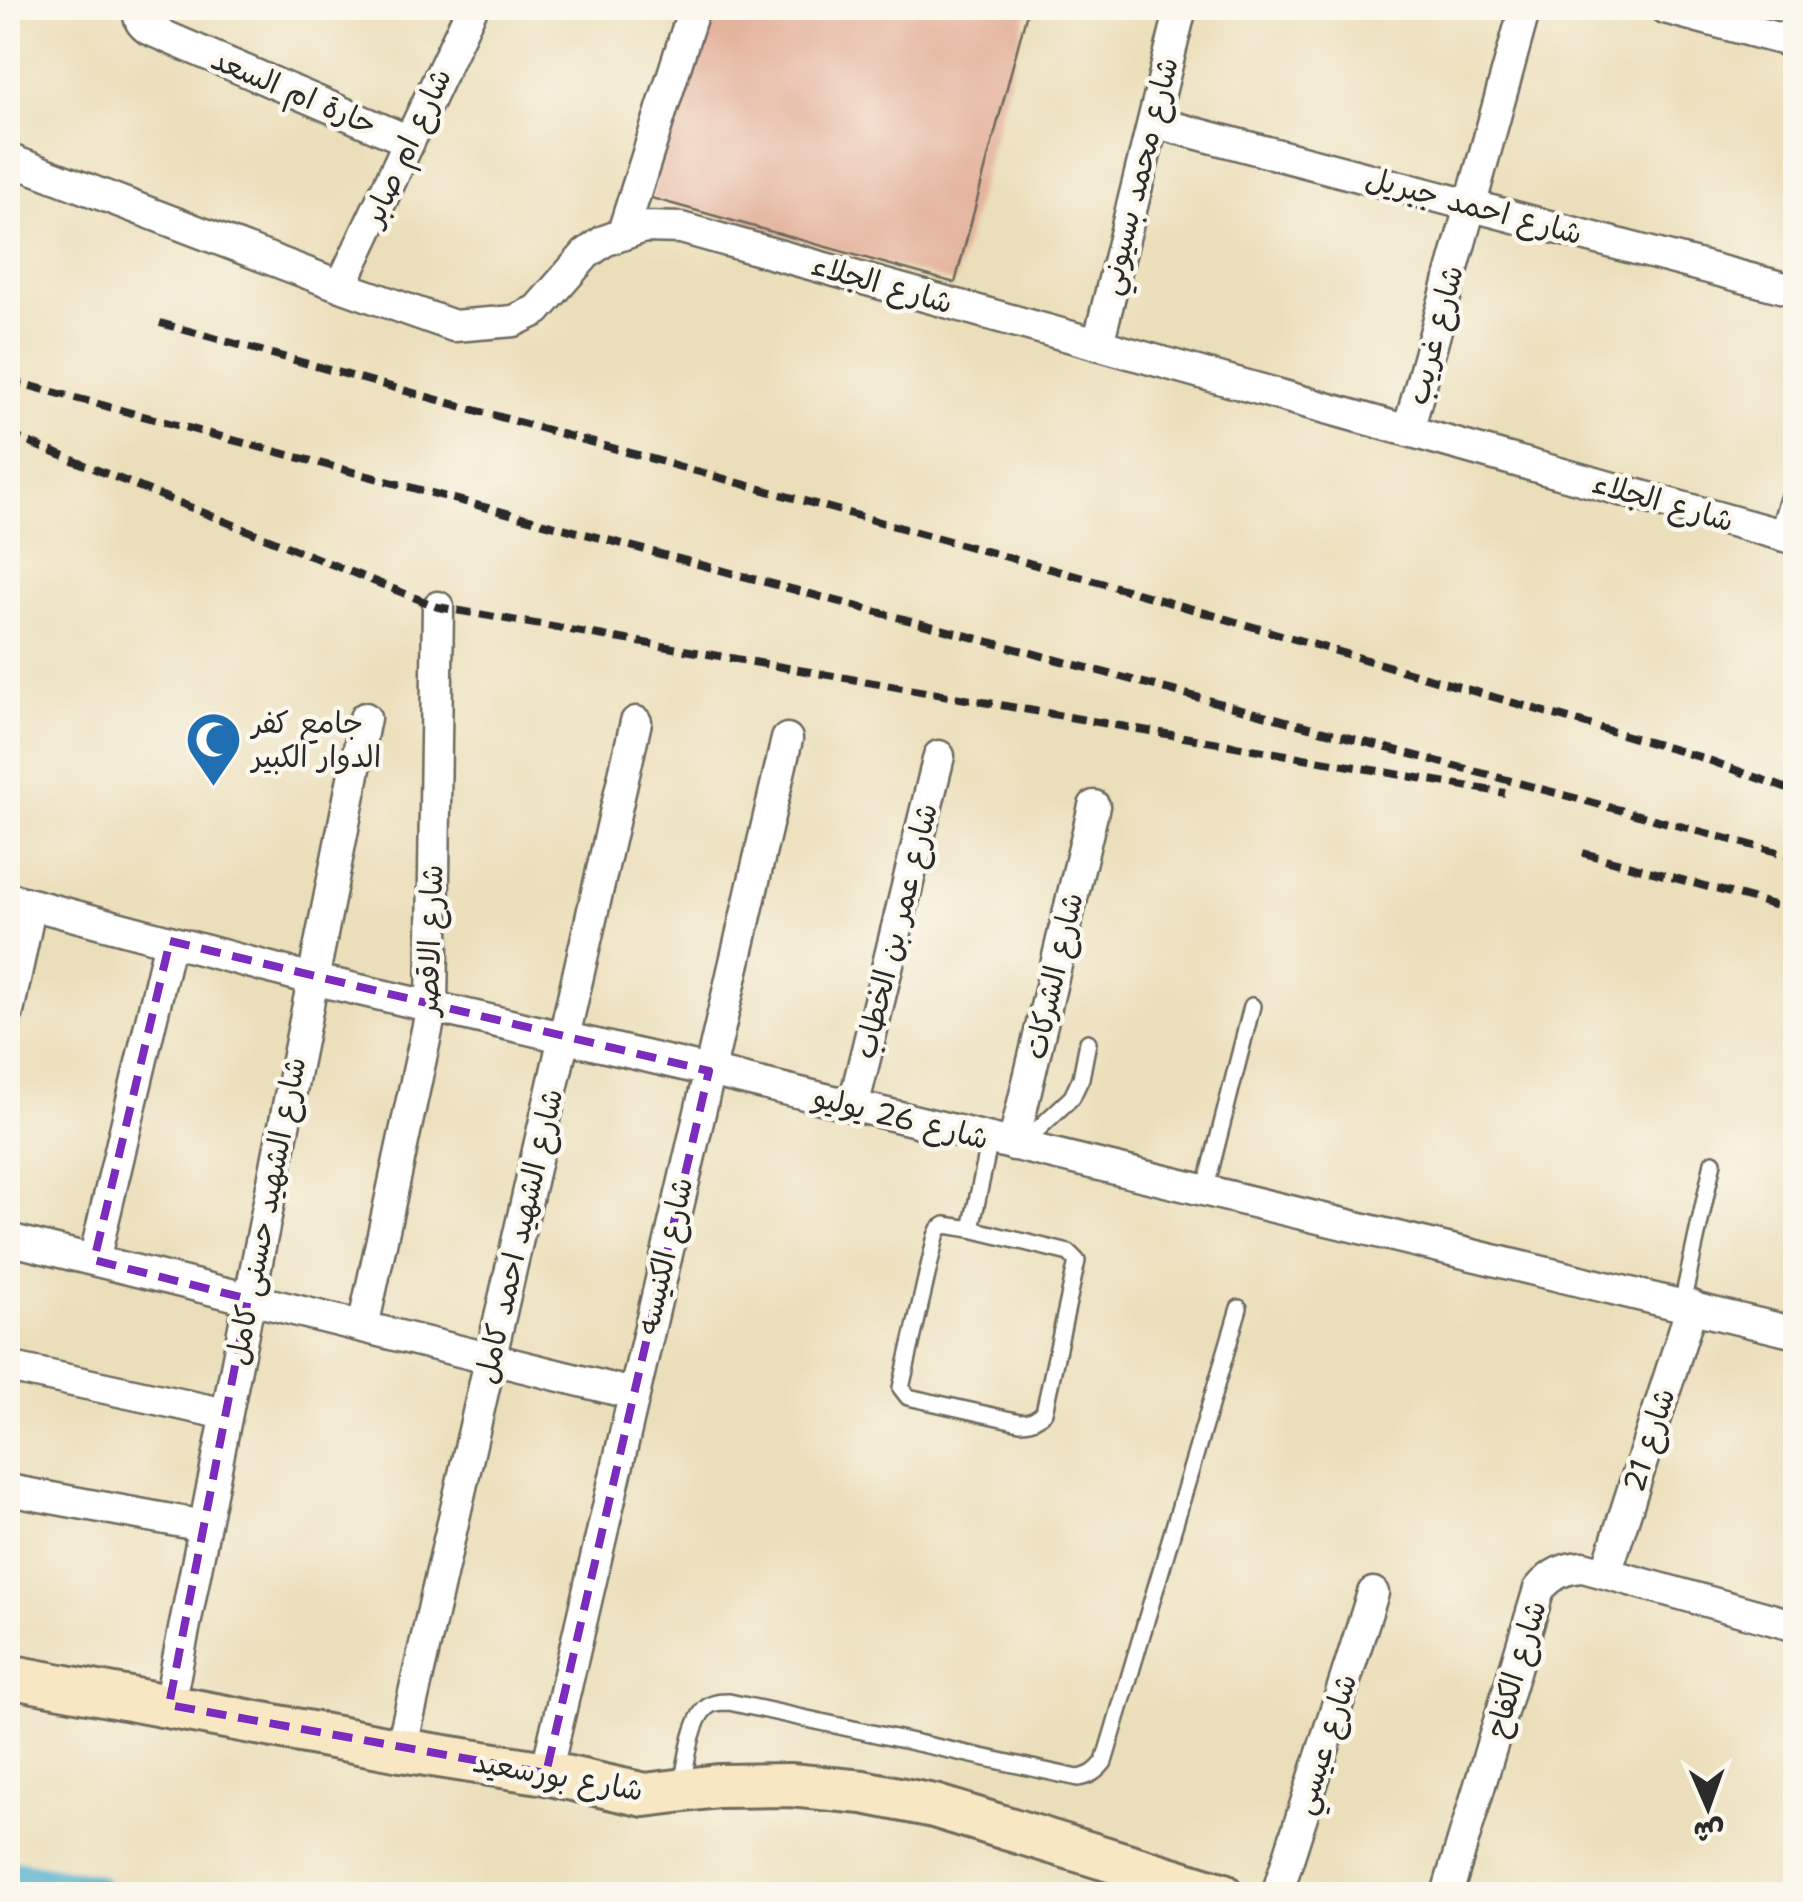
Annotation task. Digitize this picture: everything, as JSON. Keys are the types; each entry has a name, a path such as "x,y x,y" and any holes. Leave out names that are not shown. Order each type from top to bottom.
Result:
{"main road":[{"name":"شارع بورسعيد","path":"8,1676 401,1750 663,1792 790,1785 863,1792 934,1806 1221,1894"}],"street":[{"name":"حارة ام السعد","path":"142,8 139,18 148,29 410,141"},
{"name":"شارع ام صابر","path":"341,286 472,8"},
{"path":"623,232 694,8"},
{"name":"شارع محمد بسيوني","path":"1098,344 1181,8"},
{"name":"شارع غريب","path":"1408,430 1525,8"},
{"path":"1665,8 1796,43"},
{"name":"شارع احمد جبريل","path":"1153,122 1796,292"},
{"name":"شارع الجلاء","path":"8,159 454,326 514,321 537,310 586,254 623,232 644,227 681,228 1790,537"},
{"path":"1790,537 1796,498"},
{"name":"شارع الاقصر","path":"362,1327 432,1007 438,607"},
{"name":"شارع الشهيد حسنى كامل","path":"169,1705 364,718"},
{"name":"شارع الشهيد احمد كامل","path":"401,1750 636,722"},
{"name":"شارع الكنيسه","path":"546,1774 788,739"},
{"name":"شارع عمر بن الخطاب","path":"853,1107 939,756"},
{"name":"شارع الشركات","path":"1008,1144 1094,806"},
{"path":"8,1012 19,901"},
{"name":"شارع 26 يوليو","path":"19,901 312,979 1796,1333"},
{"path":"94,1260 170,940"},
{"path":"8,1239 633,1394"},
{"name":"شارع 21","path":"1606,1573 1687,1305"},
{"path":"8,1367 226,1414"},
{"path":"8,1490 204,1526"},
{"name":"شارع الكفاح","path":"1447,1894 1540,1589 1547,1579 1570,1568 1583,1567 1796,1626"},
{"name":"شارع عيسي","path":"1276,1894 1373,1593"}],"lane":[{"path":"1205,1191 1252,1006"},
{"path":"972,1230 1008,1144 1072,1097 1081,1078 1088,1042"},
{"path":"1687,1305 1713,1162"},
{"path":"952,1225 972,1230 1069,1253 1076,1261 1044,1412 1029,1422 908,1397 900,1388 939,1229 952,1225"},
{"path":"663,1792 696,1721 704,1709 716,1702 1078,1778 1098,1770 1104,1762 1239,1308"}],"highlighted area":[{"path":"170,941 709,1071 546,1773 169,1705 248,1299 94,1260"}],"building":[{"path":"707,8 1028,8 955,283 651,198"}],"waterway":[{"path":"8,1879 93,1894"}],"railway":[{"path":"160,323 1130,591 1703,758 1796,792"},
{"path":"8,380 1796,857"},
{"path":"8,434 438,607 1505,793"},
{"path":"1583,853 1796,911"}],"place":[{"name":"جامع كفر الدوار الكبير","path":"213,789"}]}
